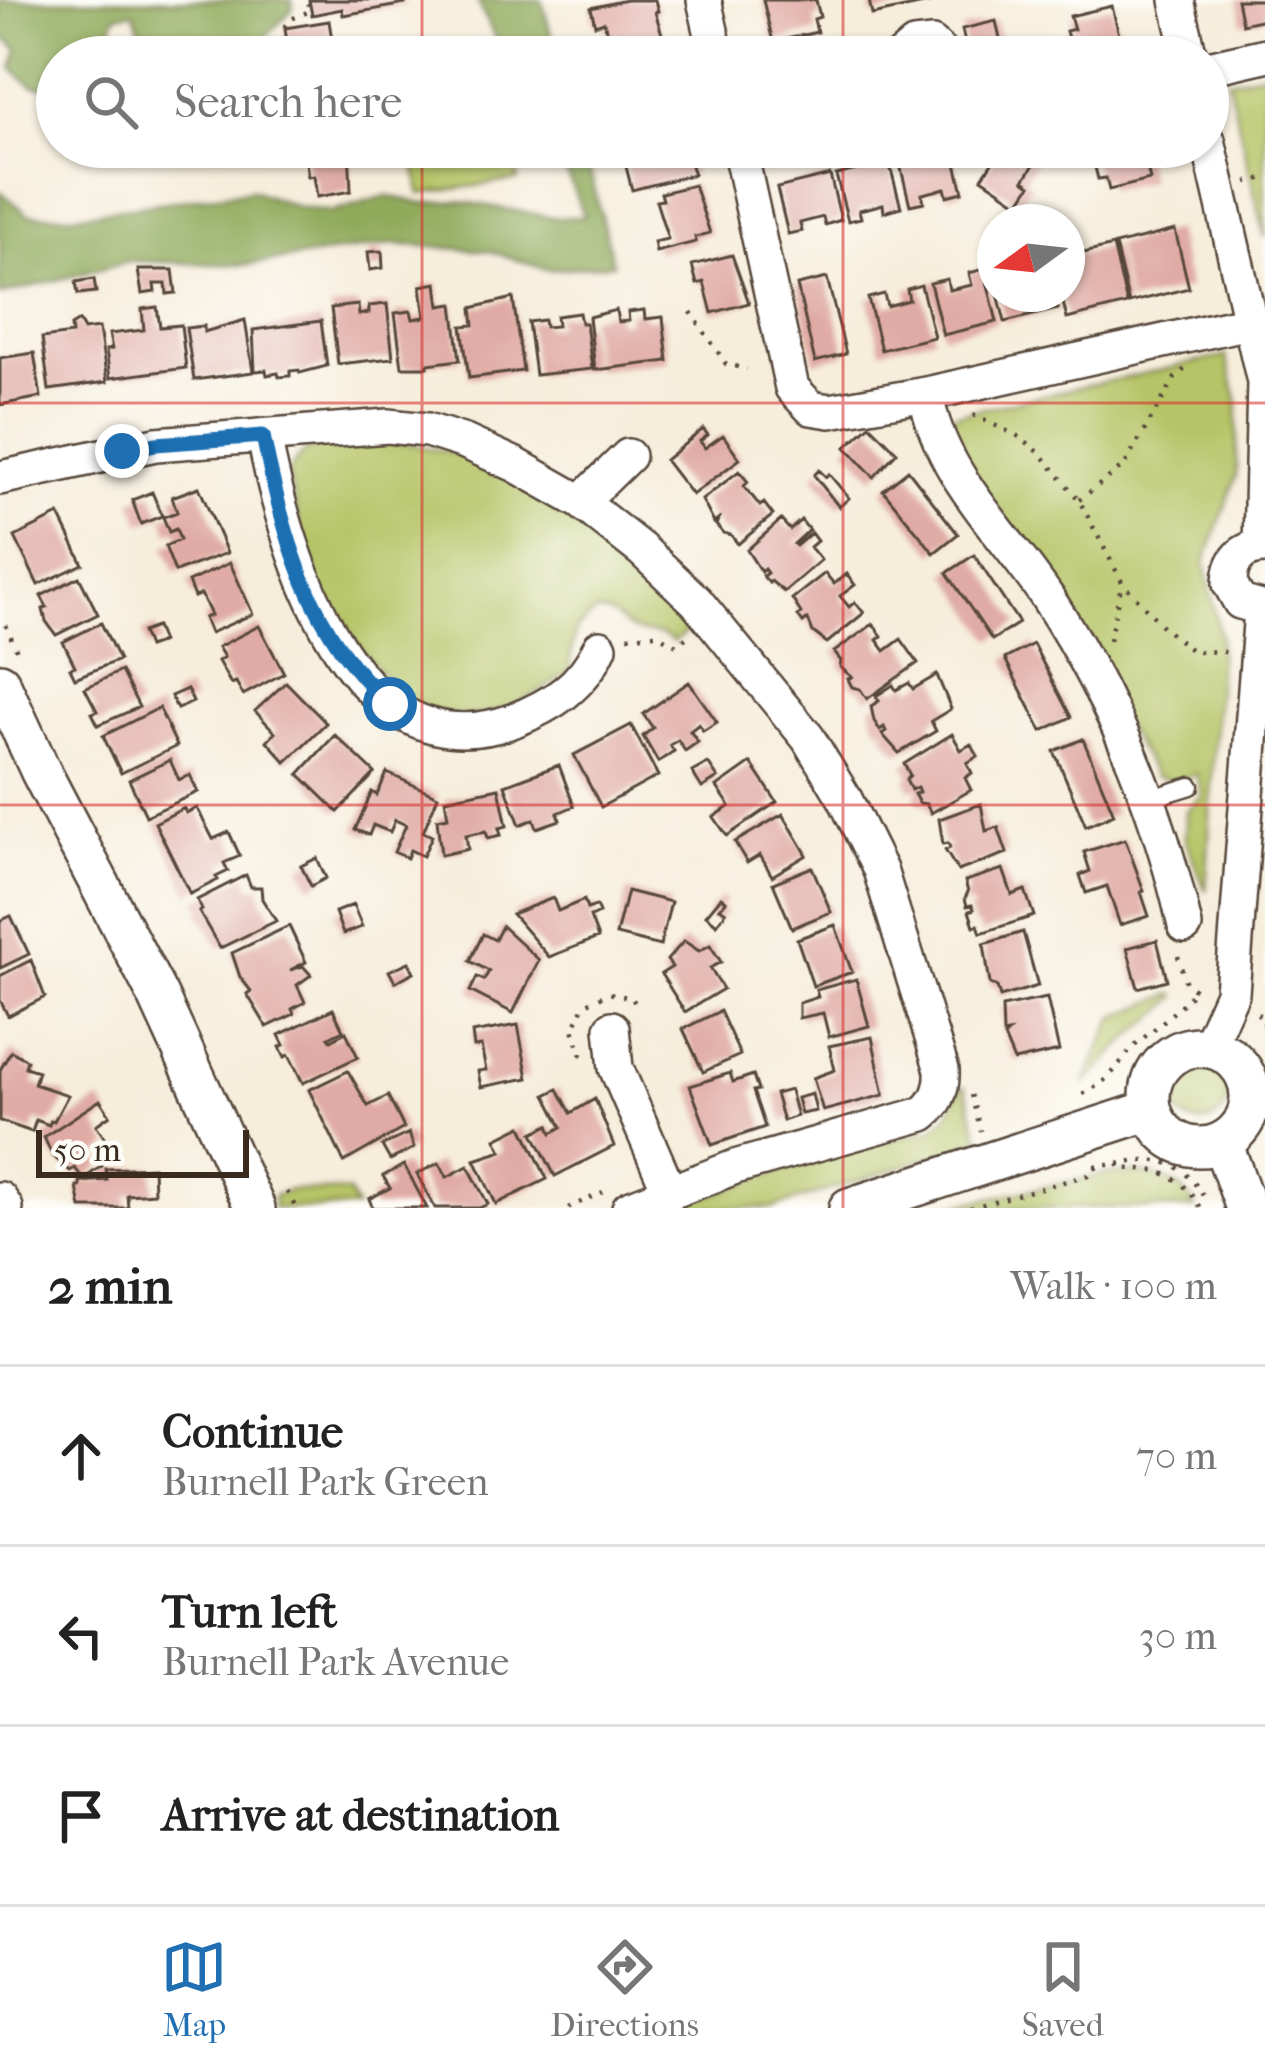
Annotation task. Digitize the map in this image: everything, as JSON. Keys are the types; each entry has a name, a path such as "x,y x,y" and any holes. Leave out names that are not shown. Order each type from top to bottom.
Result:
{"street":[{"path":"704,0 713,36"},
{"path":"1177,0 1185,36"},
{"path":"1229,63 1265,55"},
{"path":"744,168 785,361 796,396 811,408 830,411 926,394 1249,322"},
{"path":"1208,1047 1232,993 1263,609 1240,602 1230,584 1233,563 1240,554 1262,547 1264,382 1214,168"},
{"path":"926,394 940,447 1048,598 1093,678 1149,799 1185,926"},
{"path":"0,478 156,444 363,426 427,430 516,465 581,502 696,601 788,711 864,833 897,916 942,1070 942,1084 934,1102 910,1119 669,1190 622,1198"},
{"path":"263,436 284,530 317,610 359,674 404,712 434,725 459,728 513,720 573,688 591,668 600,647"},
{"path":"581,502 628,455"},
{"path":"0,683 158,997 255,1208"},
{"path":"626,1019 616,1068 669,1190"},
{"path":"1208,1047 1236,1061 1250,1089 1245,1120 1222,1142 1193,1147 1180,1143 1167,1135 1151,1110 1150,1095 1159,1067 1183,1049 1208,1047"},
{"path":"849,1208 1151,1110"},
{"path":"1222,1142 1246,1208"},
{"path":"0,1199 5,1208"}],"lane":[{"path":"1149,799 1191,786"}],"path":[{"path":"285,27 310,11 308,0"},
{"path":"691,312 726,364 747,369"},
{"path":"1079,500 1124,466 1174,378 1188,366 1187,334"},
{"path":"926,394 1022,438 1042,455 1079,500 1122,582 1163,628 1192,651 1258,653"},
{"path":"1093,678 1113,631 1122,582"},
{"path":"600,647 647,632 676,645 692,633"},
{"path":"1098,1086 1196,989"},
{"path":"583,1057 574,1029 585,1004 603,995 632,998 626,1019"},
{"path":"1087,1165 1118,1163 1122,1169 1168,1174 1205,1208"},
{"path":"970,1208 1088,1175 1097,1167"},
{"path":"568,1208 622,1198"}],"green space":[{"path":"0,0 292,0 293,9 266,36 155,36 141,32 134,12 116,15 109,36 36,36 36,86 12,68 18,49 0,35"},
{"path":"477,0 542,0 551,36 494,36"},
{"path":"1265,72 1265,238 1229,84 1229,80"},
{"path":"416,168 516,168 518,180 420,194"},
{"path":"565,168 589,168 613,264 549,270 489,251 394,244 245,265 130,261 0,295 0,191 29,215 76,215 252,190 298,207 332,212 386,196 422,203 460,201 558,218 584,216"},
{"path":"1226,356 1238,403 1236,477 1205,562 1220,636 1206,891 1185,840 1186,811 1202,796 1197,774 1172,781 1155,776 966,465 945,422 952,415"},
{"path":"353,442 409,444 464,455 553,503 697,623 674,642 596,612 575,630 569,671 535,694 474,716 446,714 420,705 371,662 330,606 303,543 288,474 306,451"},
{"path":"1177,996 1167,1007 1084,1084 1114,1018"},
{"path":"1200,1067 1220,1075 1228,1095 1220,1115 1200,1123 1180,1115 1172,1095 1180,1075"},
{"path":"965,1087 981,1141 773,1208 673,1208 821,1157 933,1129"},
{"path":"1138,1173 1172,1182 1195,1208 940,1208 1106,1174"},
{"path":"290,1190 348,1192 356,1208 273,1208 274,1196"}],"building":[{"path":"309,0 405,0 405,4 343,15 342,9 312,15"},
{"path":"655,0 663,36 608,36 604,22 595,25 591,8"},
{"path":"763,0 816,0 817,32 772,36"},
{"path":"869,0 933,0 933,2 872,15"},
{"path":"1237,0 1265,0 1265,19 1242,24"},
{"path":"1112,6 1119,36 1067,36 1066,31 1074,29 1070,16"},
{"path":"329,21 331,36 286,36 285,28"},
{"path":"996,21 999,36 964,36 962,29"},
{"path":"307,168 350,168 351,191 317,197 314,176 308,177"},
{"path":"626,168 692,168 694,174 632,190"},
{"path":"891,168 901,207 884,212 883,204 859,210 861,218 848,221 836,175"},
{"path":"901,168 957,168 963,192 947,196 945,188 922,194 924,202 910,205"},
{"path":"988,168 1032,168 1024,180 1031,185 1019,203 982,178"},
{"path":"1095,168 1147,168 1150,180 1109,190 1106,178 1098,179"},
{"path":"830,175 841,220 825,225 823,217 800,223 802,231 788,234 777,188"},
{"path":"694,185 710,233 695,237 696,242 656,252 654,242 668,239 656,201 663,200 661,193"},
{"path":"1175,230 1189,288 1129,303 1115,245"},
{"path":"1113,246 1127,304 1067,319 1065,312 1085,312 1085,253"},
{"path":"382,251 383,268 370,270 368,252"},
{"path":"732,255 749,303 712,313 704,282 697,284 692,265"},
{"path":"138,270 173,270 176,293 167,294 166,284 154,284 155,292 142,294"},
{"path":"977,271 977,312 995,312 997,322 943,335 930,283 947,279 949,290 972,285 969,273"},
{"path":"827,278 846,354 815,362 797,285"},
{"path":"94,279 96,292 78,294 76,282"},
{"path":"437,283 440,306 453,304 460,360 402,367 395,313 411,311 413,319 425,317 421,286"},
{"path":"921,285 934,337 881,350 868,298 884,294 887,306 909,300 907,289"},
{"path":"513,298 523,371 469,378 462,326 474,325 472,308"},
{"path":"387,304 393,358 338,364 331,308 358,305 359,315 369,313 369,306"},
{"path":"157,307 160,327 181,325 186,368 110,378 109,334 144,330 142,309"},
{"path":"616,310 618,322 629,321 628,312 644,310 645,319 663,317 668,361 595,370 589,317"},
{"path":"1002,312 1046,312 1005,322"},
{"path":"579,313 581,323 586,323 592,369 535,375 528,322 544,320 545,327 557,326 556,316"},
{"path":"245,320 253,372 194,380 186,328 204,326 204,332"},
{"path":"79,321 84,330 99,328 107,382 49,390 42,338 72,334 71,326"},
{"path":"321,321 327,366 279,377 278,373 267,375 266,370 255,371 253,330"},
{"path":"34,353 41,397 0,405 0,358"},
{"path":"870,425 897,452 874,477 846,447"},
{"path":"703,429 708,435 700,441 705,448 723,435 740,459 692,495 665,460"},
{"path":"819,470 826,477 829,474 849,498 839,507 814,475"},
{"path":"908,470 958,534 934,553 883,490"},
{"path":"739,471 748,482 744,486 773,515 738,544 716,525 718,520 714,523 702,500"},
{"path":"199,487 227,553 175,572 165,546 180,540 176,529 169,532 163,517 177,512 172,497"},
{"path":"152,492 162,516 141,524 132,500"},
{"path":"59,515 83,564 38,585 15,537"},
{"path":"781,520 790,530 801,520 809,530 794,544 811,533 817,541 810,547 821,560 784,592 769,583 763,576 767,573 761,572 747,550"},
{"path":"974,555 1019,623 992,640 947,573"},
{"path":"230,563 253,614 210,633 204,618 211,615 201,594 194,597 188,582"},
{"path":"825,573 834,584 847,574 855,585 840,596 849,607 855,602 864,613 827,643 813,632 808,619 803,623 792,599"},
{"path":"79,577 98,614 56,635 46,621 43,609 47,607 41,596"},
{"path":"101,623 119,660 75,678 70,668 75,666 63,642"},
{"path":"873,624 885,651 901,639 918,663 867,699 852,687 848,679 852,677 840,667 834,652"},
{"path":"259,626 284,673 243,695 218,661 224,657 218,647"},
{"path":"156,627 162,642 148,647 142,632"},
{"path":"1033,644 1071,717 1042,731 1005,659"},
{"path":"121,671 139,707 98,725 92,713 97,711 85,688"},
{"path":"937,675 951,709 931,721 936,731 899,753 882,734 884,727 880,730 874,721 871,706 879,701 876,696 893,685 896,690 909,683 913,689"},
{"path":"286,682 326,723 286,762 267,741 275,732 255,711"},
{"path":"689,682 717,722 703,731 699,724 690,731 698,742 685,751 678,740 670,745 674,751 658,762 643,736 653,728 643,714"},
{"path":"187,689 193,702 177,709 171,696"},
{"path":"159,708 177,746 121,773 103,736"},
{"path":"631,725 658,776 601,807 574,755"},
{"path":"952,734 961,750 971,744 978,756 967,763 972,773 965,778 971,790 931,813 914,794 919,792 917,787 911,790 904,764"},
{"path":"335,735 375,773 338,812 299,774"},
{"path":"1083,739 1114,814 1086,826 1054,751"},
{"path":"170,760 179,780 190,775 198,792 146,816 129,780"},
{"path":"708,763 718,778 702,788 692,772"},
{"path":"751,763 777,802 727,836 714,817 730,806 717,787"},
{"path":"559,765 574,806 558,813 560,820 537,828 534,819 520,825 505,785"},
{"path":"387,773 438,796 423,832 432,836 423,856 410,850 407,858 394,852 406,825 395,820 390,832 373,825 369,835 355,830 372,792 377,795"},
{"path":"499,788 507,826 499,828 501,835 488,838 486,831 466,835 468,849 441,855 437,819 448,817 445,799"},
{"path":"981,804 986,831 998,827 1007,853 958,871 945,850 950,848 943,844 939,819"},
{"path":"184,808 186,813 197,808 213,839 229,832 240,856 224,863 228,871 218,880 190,894 155,823"},
{"path":"783,814 807,855 772,876 760,855 747,863 735,842"},
{"path":"1125,839 1149,916 1120,925 1107,886 1086,893 1080,875 1090,871 1084,852"},
{"path":"317,858 326,878 311,886 301,866"},
{"path":"812,867 831,912 792,928 773,883"},
{"path":"1003,869 1012,895 1025,890 1034,916 981,933 969,911 972,905 967,906 965,881"},
{"path":"246,875 251,887 261,887 262,899 276,921 220,948 197,900"},
{"path":"627,891 671,902 660,946 616,935"},
{"path":"721,897 726,901 720,908 726,912 717,924 706,915"},
{"path":"553,898 558,911 584,900 587,909 596,906 599,913 590,917 598,938 549,957 512,914"},
{"path":"353,905 362,927 343,934 335,912"},
{"path":"11,916 29,954 0,968 0,921"},
{"path":"835,925 852,972 813,986 797,939"},
{"path":"289,926 306,962 290,970 303,966 311,975 297,985 305,1002 292,1009 294,1014 267,1027 247,994 251,991 232,953"},
{"path":"502,926 539,960 513,1013 470,991 477,977 484,980 489,971 470,961 483,934 495,940"},
{"path":"1023,932 1038,986 1000,997 997,987 990,984 984,944"},
{"path":"1157,940 1167,980 1138,988 1127,948"},
{"path":"684,941 699,951 710,945 721,962 710,968 723,989 685,1012 661,974 672,967 667,960"},
{"path":"31,960 45,997 8,1016 0,1000 0,976"},
{"path":"409,962 414,972 395,982 389,971"},
{"path":"856,979 869,1026 829,1037 823,1013 799,1018 799,1003 818,997 816,990"},
{"path":"1047,998 1059,1051 1014,1061 1004,1037 1008,1033 1003,1034 1002,1007"},
{"path":"333,1009 343,1030 329,1037 346,1032 358,1057 303,1083 280,1047 284,1045 279,1035"},
{"path":"720,1011 740,1055 703,1072 683,1029"},
{"path":"518,1025 528,1078 481,1087 478,1071 486,1070 481,1046 474,1047 472,1033"},
{"path":"872,1037 884,1095 823,1111 813,1078 835,1070 829,1046"},
{"path":"11,1051 27,1060 25,1067 38,1071 34,1084 68,1095 54,1121 49,1125 36,1120 32,1132 0,1121 0,1070"},
{"path":"348,1071 368,1106 388,1096 404,1128 344,1162 309,1090"},
{"path":"730,1073 733,1082 753,1075 765,1127 712,1145 690,1086"},
{"path":"558,1089 571,1113 595,1099 614,1146 555,1176 533,1133 549,1125 552,1133 562,1127 546,1095"},
{"path":"790,1090 797,1116 783,1121 775,1094"},
{"path":"812,1094 816,1111 801,1114 797,1098"},
{"path":"100,1100 110,1115 96,1125 110,1146 96,1156 102,1166 83,1179 75,1168 70,1171 52,1155 44,1137"},
{"path":"522,1126 547,1179 496,1204 475,1160 502,1151 496,1139"},
{"path":"409,1133 414,1148 390,1160 382,1146"},
{"path":"439,1163 447,1177 468,1166 488,1204 435,1208 417,1174"},
{"path":"404,1165 427,1208 373,1208 369,1199 390,1188 383,1176"},
{"path":"153,1167 154,1193 127,1195 128,1208 81,1208 80,1182 107,1180 106,1169"}],"route":[{"path":"122,451 263,436 284,530 308,591 341,652 390,704"}]}
